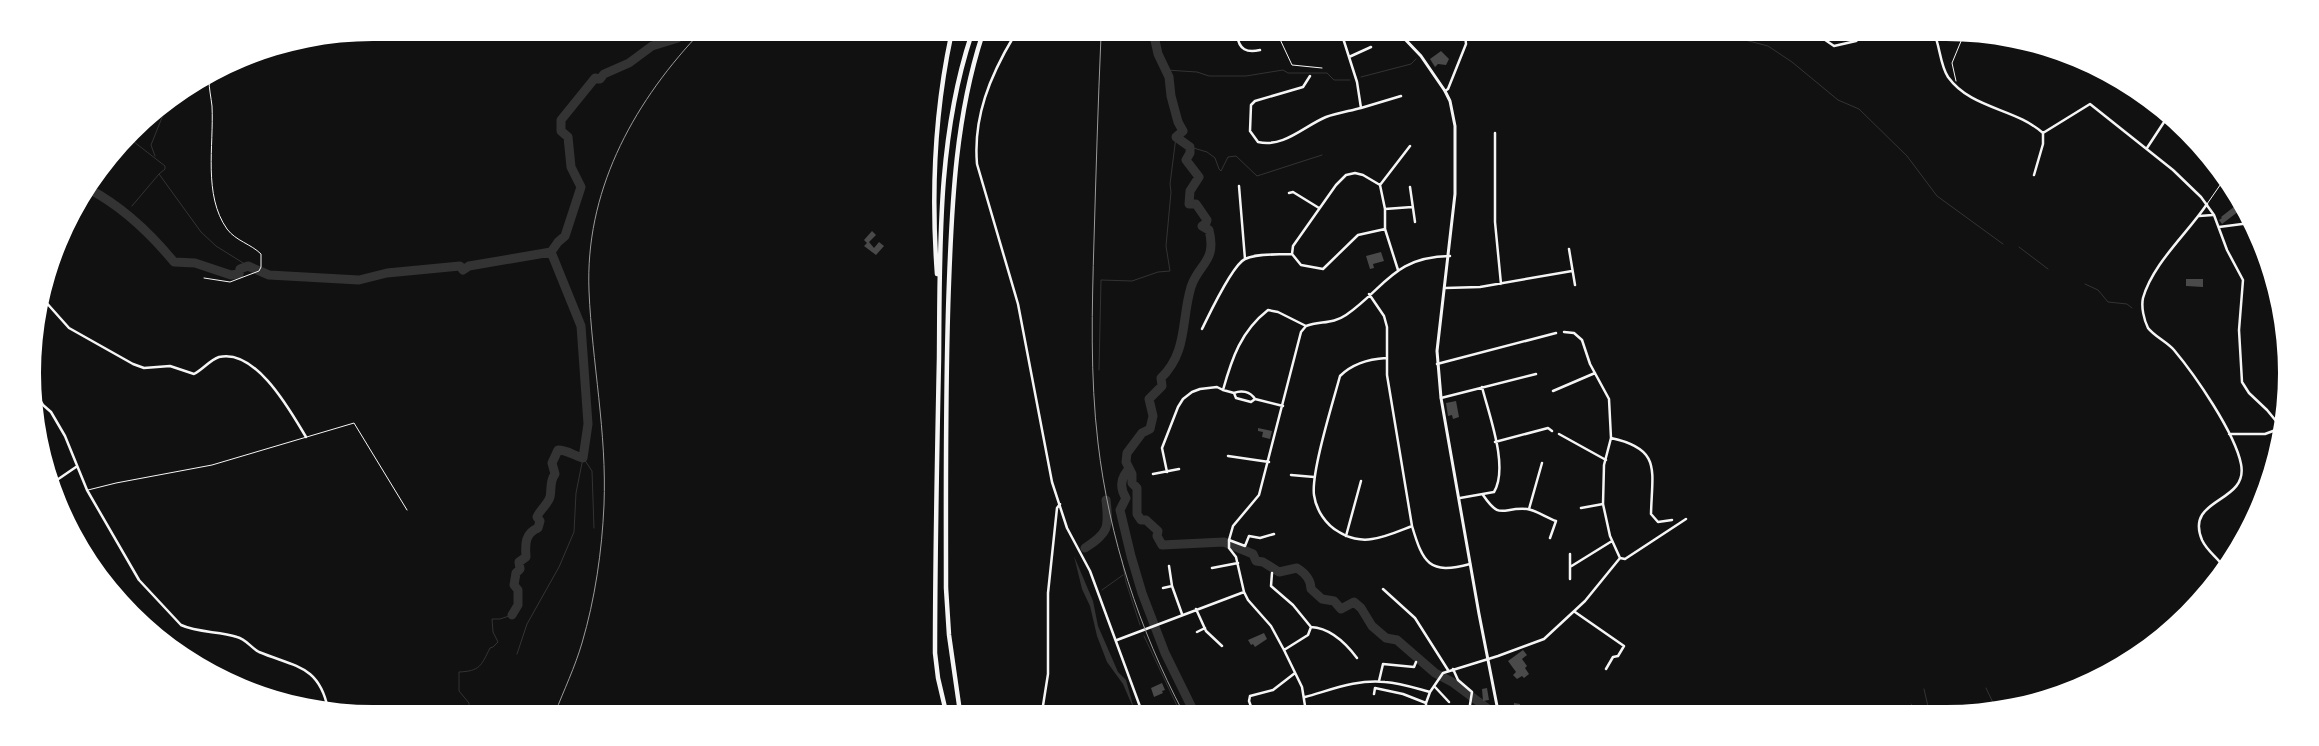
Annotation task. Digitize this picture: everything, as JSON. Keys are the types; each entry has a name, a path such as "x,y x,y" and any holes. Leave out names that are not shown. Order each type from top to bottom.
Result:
{"highway":[{"path":"940,303 934,225 934,166 938,106 950,41"},
{"path":"944,705 935,653 940,303 944,175 952,116 970,41"},
{"path":"959,705 949,635 946,588 948,306 952,211 958,147 968,90 981,41"}],"street":[{"path":"1011,41 995,69 981,110 976,138 977,164 1006,256 1018,304 1045,451 1067,528 1090,571 1139,705"},
{"path":"1238,41 1239,45 1245,51 1260,50"},
{"path":"1344,41 1357,82 1361,108"},
{"path":"1407,41 1422,56 1445,91 1452,108 1456,136 1456,194 1437,364 1441,398 1460,498 1470,564 1497,705"},
{"path":"1445,91 1448,89 1466,41"},
{"path":"1827,41 1834,46 1856,41"},
{"path":"1937,41 1947,76 1957,86 1978,102 2021,118 2043,134 2043,144 2034,174"},
{"path":"1349,57 1371,47"},
{"path":"1310,76 1303,87 1255,100 1251,105 1250,131 1254,139 1260,143 1272,144 1299,134 1329,116 1401,96"},
{"path":"2043,134 2090,104 2147,148 2194,189 2207,204 2219,227 2227,250 2243,280 2238,330 2240,376 2249,392 2274,419"},
{"path":"2147,148 2164,123"},
{"path":"1495,133 1495,222 1501,284"},
{"path":"1380,185 1410,146"},
{"path":"1385,229 1358,234 1323,269 1301,265 1292,254 1293,246 1319,208 1346,175 1355,173 1363,175 1380,185 1385,209 1385,229 1398,270"},
{"path":"1239,186 1245,259"},
{"path":"1410,187 1415,222"},
{"path":"1289,193 1293,192 1319,208"},
{"path":"2207,204 2164,260 2147,289 2143,300 2143,308 2149,329 2163,339 2182,360 2212,402 2239,454 2241,479 2231,492 2207,507 2200,521 2202,540 2219,561"},
{"path":"1385,209 1412,207"},
{"path":"2199,216 2214,216"},
{"path":"2219,227 2243,224"},
{"path":"1569,249 1575,285"},
{"path":"1202,329 1222,291 1238,265 1245,259 1292,254"},
{"path":"1223,390 1236,349 1250,326 1268,310 1278,312 1306,326 1336,320 1346,314 1398,270 1417,261 1450,256"},
{"path":"1445,288 1501,284 1572,271"},
{"path":"1369,294 1384,316 1387,327 1387,375 1412,526 1419,549 1430,565 1448,568 1470,564"},
{"path":"49,305 70,328 133,364 144,368 170,366 194,374 205,368 214,359 222,357 238,359 246,363 273,386 306,437"},
{"path":"1306,326 1301,332 1259,496 1233,526 1229,541 1229,548 1238,562 1244,592 1248,600 1271,626 1296,673 1305,697 1306,705"},
{"path":"1564,332 1574,332 1582,340 1590,364 1608,399 1611,438 1606,460 1603,504 1604,516 1620,558"},
{"path":"1437,364 1556,333"},
{"path":"1386,358 1373,359 1358,364 1340,376 1314,477 1314,495 1318,510 1334,530 1346,536 1370,539 1412,526"},
{"path":"1554,391 1595,373"},
{"path":"1441,398 1536,374"},
{"path":"1167,472 1162,448 1178,407 1183,399 1192,392 1217,387 1234,393 1239,391 1251,394 1255,399 1283,406"},
{"path":"1460,498 1494,492 1499,484 1500,467 1482,387"},
{"path":"1234,393 1236,398 1250,402 1255,399"},
{"path":"43,405 51,412 65,436 76,467 87,490 139,580 181,624 189,628 239,637 257,651 308,672 318,681 327,701"},
{"path":"1495,442 1548,428 1552,431"},
{"path":"2229,434 2265,434 2272,431"},
{"path":"1559,434 1606,460"},
{"path":"1611,438 1628,442 1649,456 1652,468 1651,514 1658,522 1672,520"},
{"path":"1228,456 1269,462"},
{"path":"1529,509 1542,463"},
{"path":"59,479 76,467"},
{"path":"1153,474 1179,469"},
{"path":"1291,475 1314,477"},
{"path":"1346,536 1361,480"},
{"path":"1483,495 1493,509 1498,512 1529,509 1556,521 1550,538"},
{"path":"1043,705 1048,674 1048,593 1056,516 1060,504"},
{"path":"1581,508 1603,504"},
{"path":"1620,558 1625,559 1686,519"},
{"path":"1229,541 1246,546 1249,536 1260,538 1274,534"},
{"path":"1570,568 1613,541"},
{"path":"1570,554 1570,579"},
{"path":"1374,694 1375,688 1403,694 1426,704 1430,692 1439,678 1448,670 1488,659 1544,639 1575,612 1598,588 1620,558"},
{"path":"1212,568 1238,562"},
{"path":"1169,566 1172,586 1182,614"},
{"path":"1272,573 1271,586 1293,605 1311,627 1323,628 1332,634 1357,658"},
{"path":"1164,588 1172,586"},
{"path":"1383,589 1415,618 1448,670"},
{"path":"1116,640 1244,592"},
{"path":"1196,609 1205,628 1222,646"},
{"path":"1575,612 1624,646 1618,656 1613,657 1606,668"},
{"path":"1284,650 1308,635 1311,627"},
{"path":"1197,632 1205,628"},
{"path":"1379,681 1383,664 1414,667 1416,662"},
{"path":"1453,669 1458,680 1472,692 1470,705"},
{"path":"1250,705 1250,696 1273,690 1296,673"},
{"path":"1305,697 1343,686 1379,681 1430,692"},
{"path":"1434,687 1449,702"}],"lane":[{"path":"1281,41 1292,65 1322,68"},
{"path":"204,278 230,282 259,271 261,261 261,254 235,238 217,213 211,146 212,106 209,85"},
{"path":"2207,204 2219,185"},
{"path":"87,490 212,465 354,423 407,510"}],"path":[{"path":"1957,86 1952,63 1961,42"}],"shaded area":[{"path":"1074,556 1093,601 1098,626 1118,672 1126,680 1133,705 1123,684 1107,662 1097,636 1090,606 1082,589"}],"building":[{"path":"1441,51 1449,59 1446,65 1438,64 1435,67 1430,59"},
{"path":"2233,207 2236,213 2222,224 2219,220"},
{"path":"872,231 876,235 869,242 874,248 879,242 884,246 876,255 864,246 867,243 864,240"},
{"path":"1381,252 1384,261 1373,264 1374,268 1370,269 1366,256"},
{"path":"2186,279 2203,279 2203,287 2186,286"},
{"path":"1456,401 1459,417 1453,419 1452,415 1448,416 1446,403"},
{"path":"1258,428 1272,431 1270,439 1262,437 1263,432 1258,431"},
{"path":"1264,633 1267,639 1255,647 1253,644 1251,645 1248,640"},
{"path":"1523,650 1527,655 1522,659 1527,666 1525,668 1529,674 1524,678 1522,676 1517,679 1513,675 1516,672 1508,661"},
{"path":"1162,683 1165,690 1154,697 1151,688"},
{"path":"1487,688 1489,700 1483,701 1482,689"}],"waterway":[{"path":"512,615 518,605 518,590 514,585 516,573 520,569 519,562 526,557 528,536 538,528 540,521 537,517 550,497 551,483 555,474 552,463 558,450 583,458 588,424 581,326 551,252 565,236 581,187 571,167 568,137 561,131 561,120 595,78 600,79 604,74 629,63 652,46 668,41"},
{"path":"1155,41 1158,54 1169,77 1171,96 1178,122 1183,131 1176,137 1190,147 1190,153 1186,160 1199,177 1190,191 1189,204 1196,204 1207,220 1202,226 1209,230 1211,249 1206,262 1194,279 1191,287 1180,346 1176,357 1170,368 1161,378 1162,386 1149,399 1153,416 1150,429 1142,433 1127,453 1126,462 1132,474 1132,483 1137,488 1137,514 1141,520 1146,520 1158,531 1157,536 1162,545 1224,542 1253,554 1256,561 1263,562 1279,572 1297,568 1307,577 1311,589 1322,599 1334,601 1341,609 1354,602 1361,608 1372,626 1386,638 1397,640 1435,673 1452,682 1483,705"},
{"path":"1749,41 1768,46 1792,62 1838,100 1859,109 1907,156 1937,196 2003,244"},
{"path":"1361,77 1411,64 1416,59"},
{"path":"1166,70 1197,72 1209,76 1246,76 1283,70 1288,73 1327,73 1334,80 1350,80"},
{"path":"155,156 151,145 162,117"},
{"path":"1099,370 1101,280 1132,281 1158,272 1170,271 1166,246 1171,192 1170,184 1176,137"},
{"path":"134,142 165,166 165,169 159,174 201,232 216,246 248,266"},
{"path":"1190,147 1207,152 1215,158 1221,171 1228,157 1236,156 1257,176 1322,155"},
{"path":"132,206 159,174"},
{"path":"95,192 135,221 174,262 195,263 231,275 239,274 240,269 248,266 269,275 359,280 387,273 460,266 463,270 469,266 551,252"},
{"path":"2019,247 2048,269"},
{"path":"2085,284 2098,290 2108,302 2127,304 2132,308"},
{"path":"517,654 527,624 559,567 574,532 576,493 583,458"},
{"path":"584,459 592,471 594,528"},
{"path":"1129,469 1122,483 1122,490 1126,498 1120,510 1131,556 1142,593 1165,653 1191,705"},
{"path":"1085,548 1099,538 1106,528 1106,500"},
{"path":"1122,560 1126,582 1140,625"},
{"path":"1102,590 1123,575"},
{"path":"469,705 459,691 459,672 476,669 490,648 498,642 493,632 492,619 500,619 512,615"},
{"path":"1144,636 1177,705"},
{"path":"1986,688 1992,701"},
{"path":"1924,689 1928,705"}],"railway":[{"path":"558,705 576,661 587,626 600,557 603,522 603,451 589,291 590,255 595,220 604,186 633,122 651,92 693,41"},
{"path":"1101,41 1092,316 1095,418 1110,513 1128,582 1153,648 1180,705"}]}
